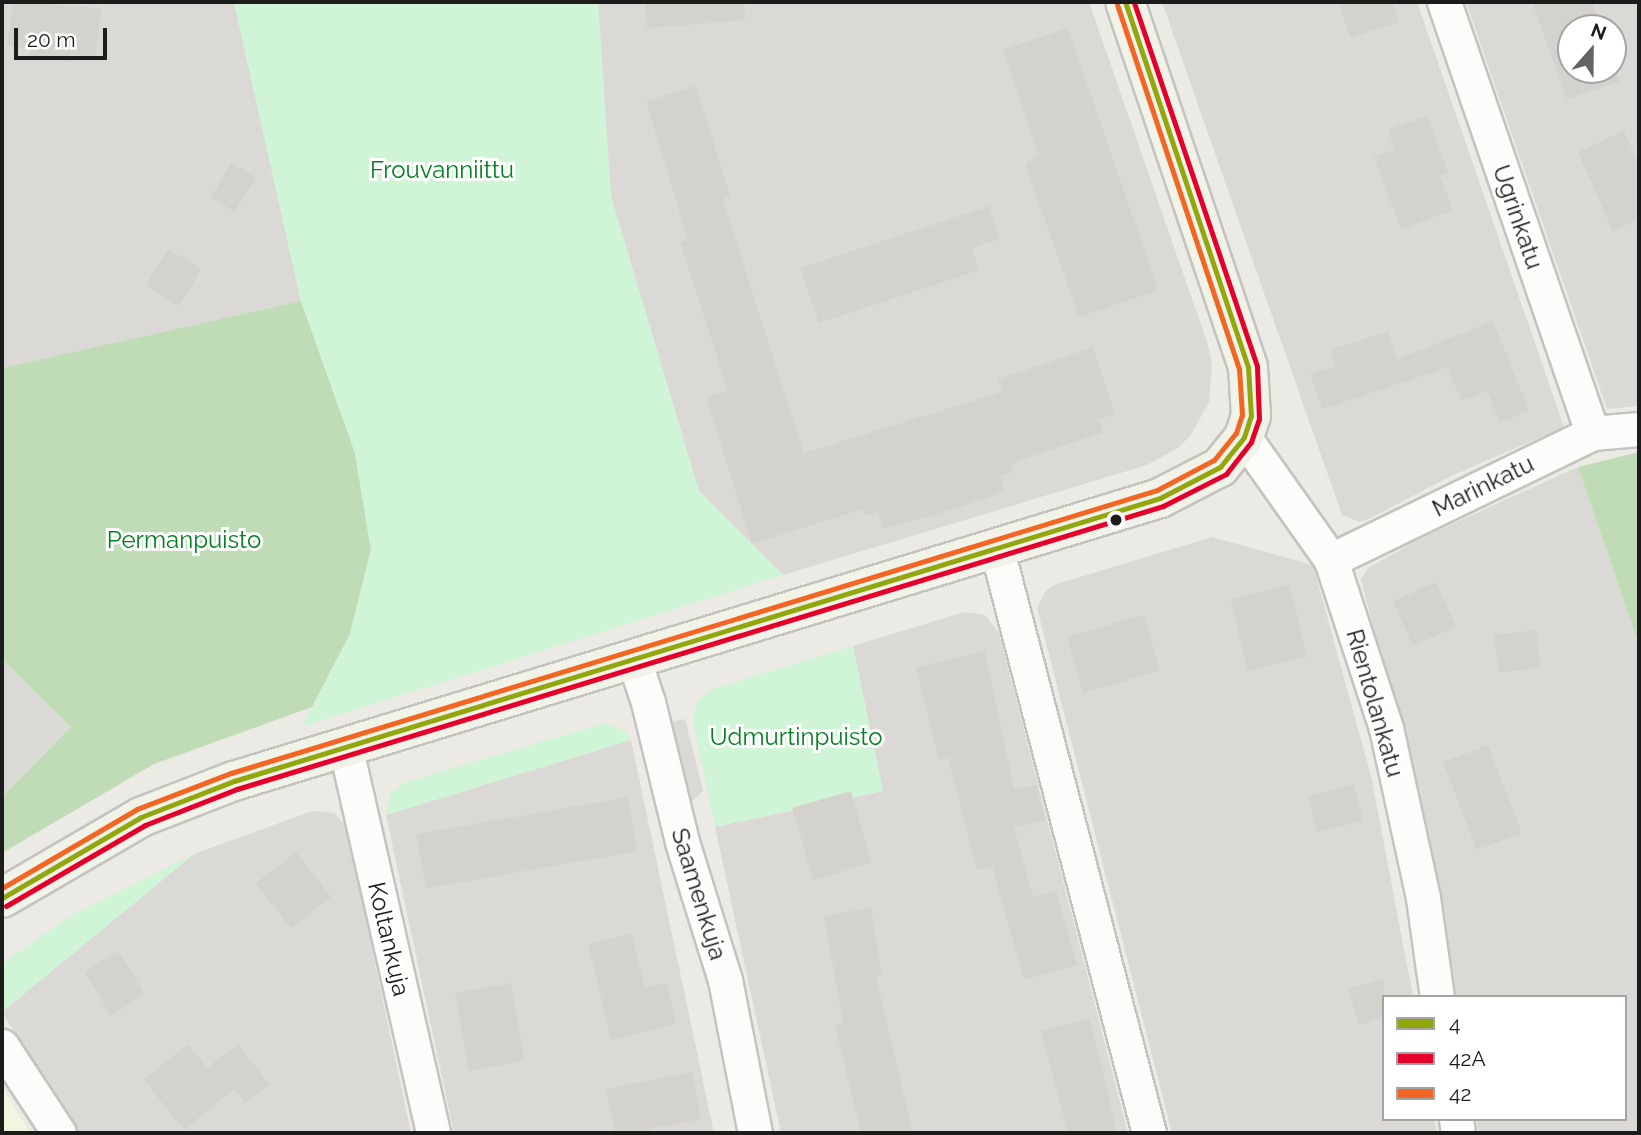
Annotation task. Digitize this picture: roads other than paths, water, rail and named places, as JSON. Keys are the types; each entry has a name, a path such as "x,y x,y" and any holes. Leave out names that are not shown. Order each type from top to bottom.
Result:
{"street":[{"path":"2,898 141,817 345,745 1183,488 1220,467 1244,437 1252,389 1242,342 1125,2"},
{"name":"Ugrinkatu","path":"1444,2 1592,433"},
{"name":"Marinkatu","path":"1331,561 1592,433 1639,429"},
{"name":"Rientolankatu","path":"1244,437 1331,561 1386,728 1423,898 1437,995"},
{"path":"996,547 1149,1133"},
{"name":"Saamenkuja","path":"633,657 648,702 682,842 725,980 755,1133"},
{"name":"Koltankuja","path":"345,745 433,1133"},
{"path":"2,1046 59,1133"}],"park label":[{"name":"Frouvanniittu","path":"442,170"},
{"name":"Permanpuisto","path":"184,540"},
{"name":"Udmurtinpuisto","path":"796,737"}]}
